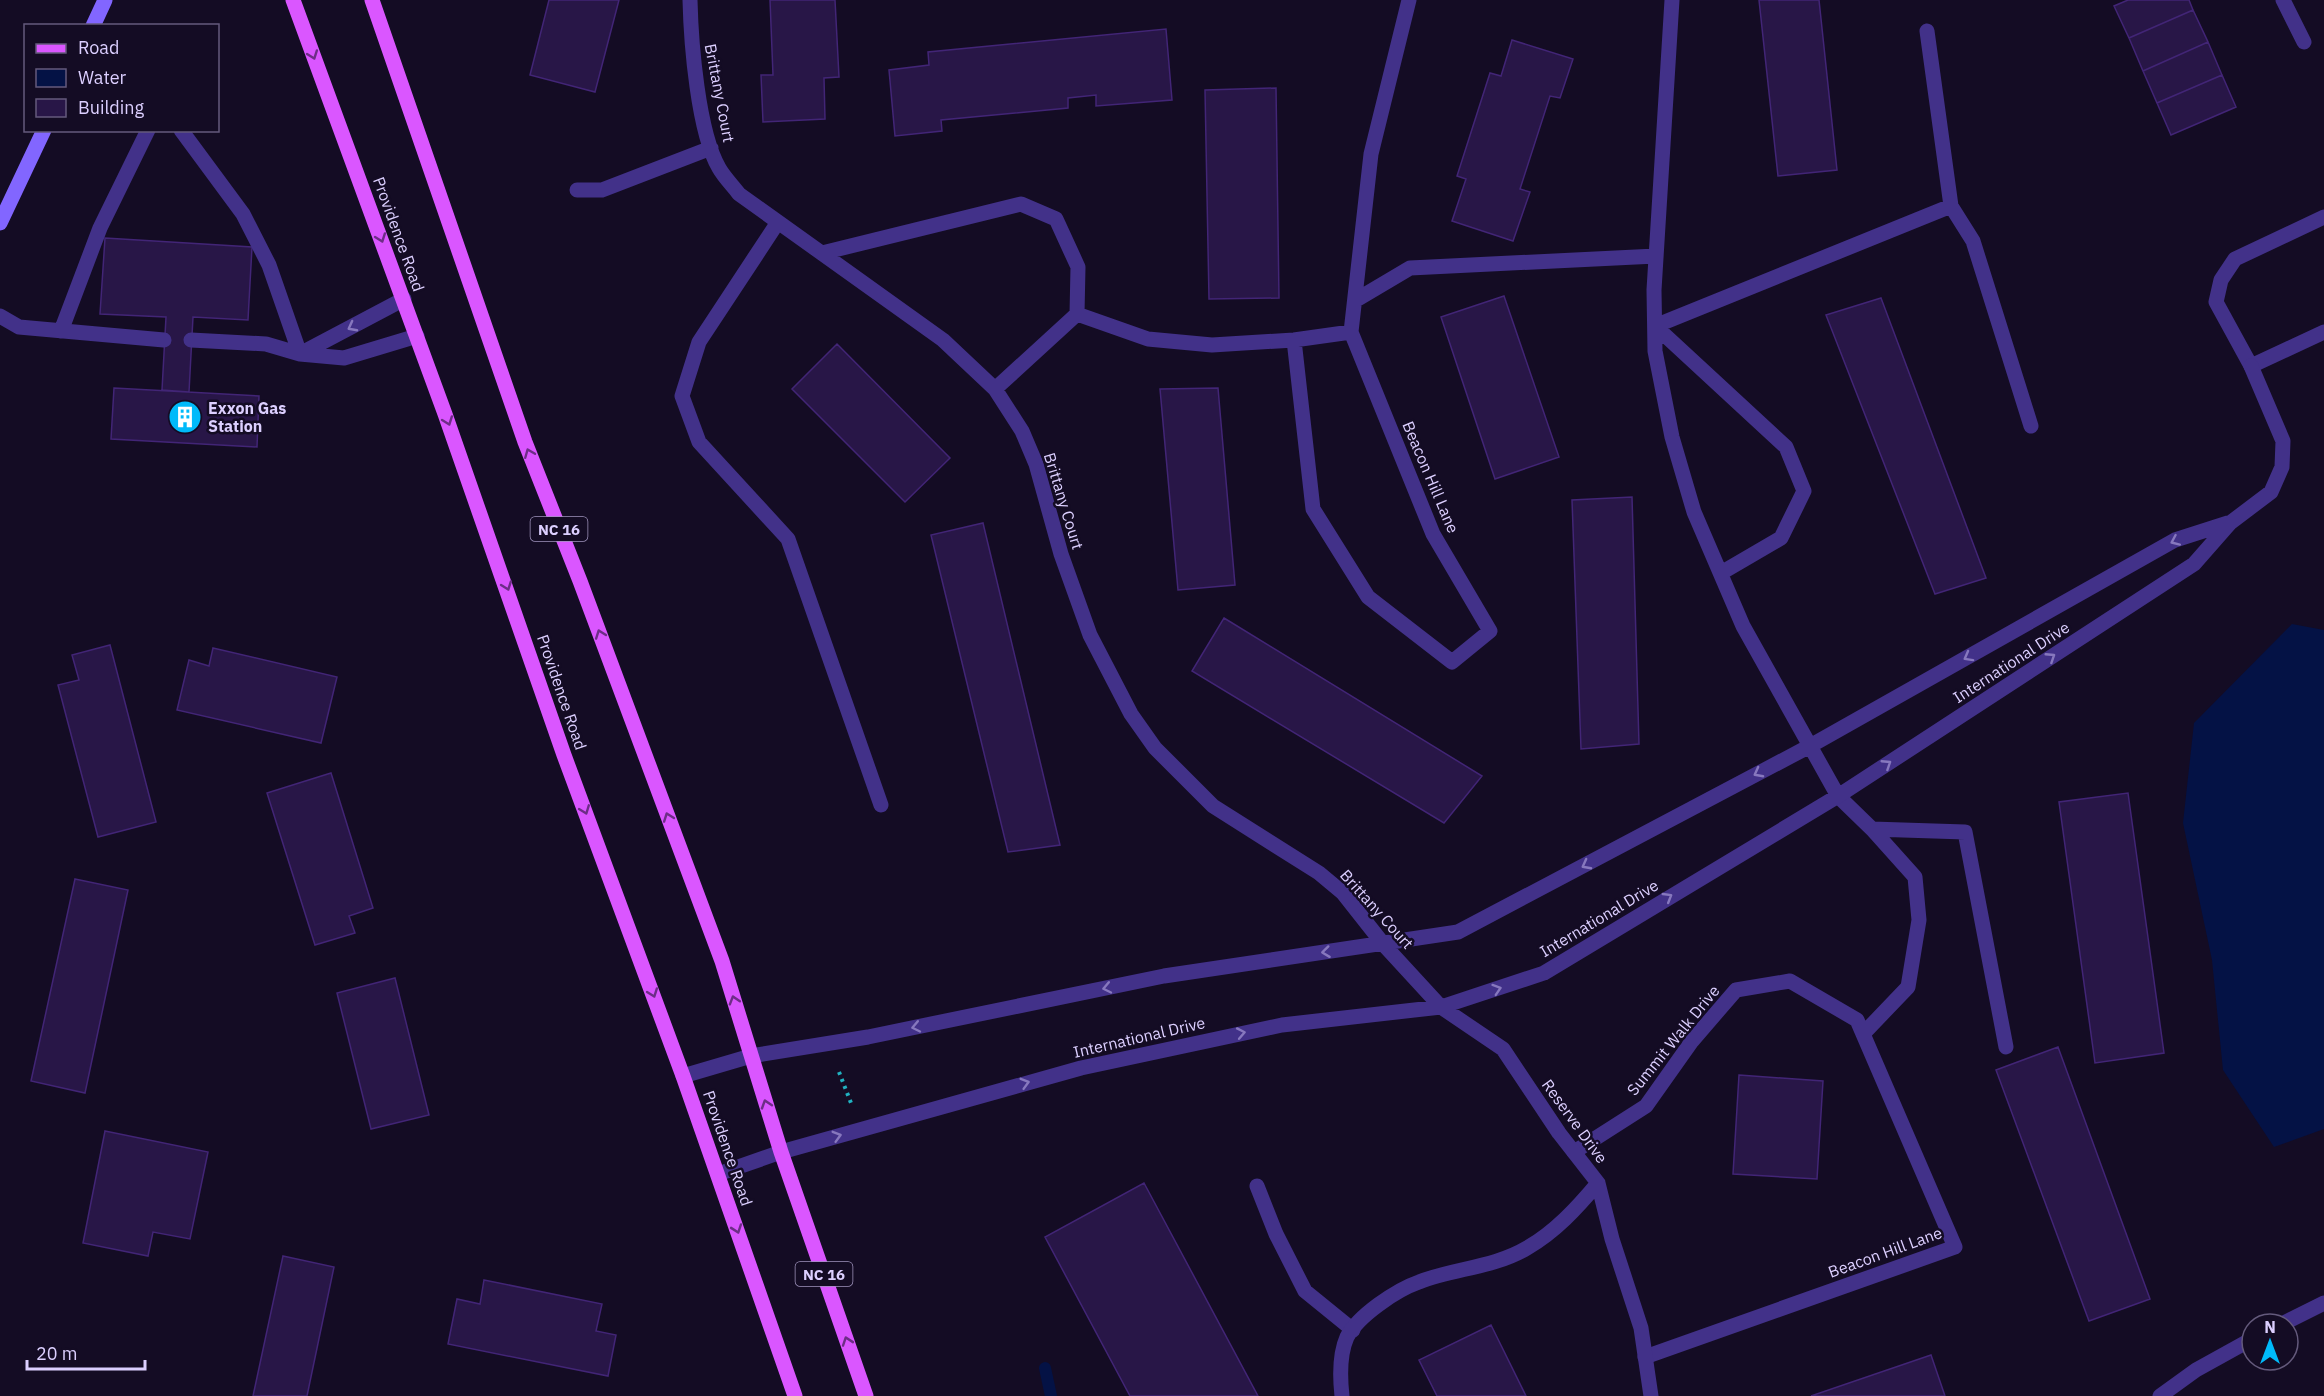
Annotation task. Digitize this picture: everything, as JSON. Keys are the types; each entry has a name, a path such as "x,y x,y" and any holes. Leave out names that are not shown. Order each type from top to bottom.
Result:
{"main road":[{"name":"Providence Road","path":"293,0 404,299 520,622 564,755 683,1076 795,1396"},
{"name":"NC 16","path":"372,0 525,442 722,961 781,1152 866,1396"}],"street":[{"path":"94,24 105,0"},
{"name":"Brittany Court","path":"690,0 691,38 707,139 719,169 739,194 943,340 994,389 1022,431 1036,464 1060,554 1090,635 1131,714 1155,748 1214,806 1319,873 1343,892 1384,945 1441,1007"},
{"path":"1077,314 1148,339 1212,345 1294,340 1351,332 1371,154 1409,0"},
{"path":"1672,0 1656,256 1655,351 1672,436 1694,512 1743,626 1838,796 1872,829 1915,878 1919,920 1908,987 1863,1034"},
{"path":"2283,0 2304,42"},
{"path":"1927,31 1951,206 1973,241 2031,426"},
{"path":"0,224 43,132"},
{"path":"61,331 100,228 147,132"},
{"path":"182,132 243,214 269,265 300,354"},
{"path":"577,190 602,190 711,148"},
{"path":"822,253 1020,204 1056,219 1078,267 1077,314 994,389"},
{"path":"1655,326 1951,206"},
{"name":"International Drive","path":"718,1174 781,1152 1081,1068 1282,1025 1441,1007 1544,973 1838,796 2193,564 2230,523 2271,492 2282,468 2283,441 2251,366 2216,302 2221,280 2235,259 2324,217"},
{"path":"778,222 699,342 682,396 699,442 788,538 881,805"},
{"path":"1356,300 1410,268 1656,256"},
{"path":"300,354 404,299"},
{"path":"0,316 19,327 164,340"},
{"path":"1655,326 1786,447 1804,491 1781,538 1720,573"},
{"name":"Beacon Hill Lane","path":"1294,340 1314,509 1368,597 1452,662 1490,631 1434,534 1351,332"},
{"path":"2251,366 2324,332"},
{"path":"191,340 266,344 300,354 344,358 417,336"},
{"name":"International Drive","path":"683,1076 751,1056 868,1037 1164,976 1384,945 1458,932 1810,746 2175,540 2230,523"},
{"path":"1872,829 1965,832 2006,1047"},
{"name":"Summit Walk Drive","path":"1574,1152 1646,1106 1692,1041 1736,990 1790,981 1857,1020 1863,1034"},
{"name":"Reserve Drive","path":"1441,1007 1503,1048 1598,1183 1612,1239 1641,1328 1652,1396"},
{"name":"Beacon Hill Lane","path":"1645,1357 1955,1247 1863,1034"},
{"path":"1342,1396 1340,1378 1348,1337 1368,1314 1392,1295 1419,1281 1486,1266 1528,1248 1573,1213 1598,1183"},
{"path":"1257,1186 1276,1234 1305,1291 1353,1330"},
{"path":"2300,1315 2324,1303"},
{"path":"2160,1396 2196,1370 2240,1346"}],"path":[{"path":"839,1072 852,1106"}],"water":[{"path":"2292,624 2324,630 2324,1129 2274,1147 2223,1070 2212,960 2183,823 2194,723"}],"building":[{"path":"549,0 619,0 595,92 530,75"},
{"path":"770,0 835,0 839,77 824,78 825,119 763,122 761,75 773,75"},
{"path":"1759,0 1819,0 1837,170 1778,176"},
{"path":"2128,0 2189,0 2193,10 2129,38 2114,6"},
{"path":"2193,10 2208,42 2143,71 2129,38"},
{"path":"1166,29 1172,100 1096,106 1096,95 1068,98 1068,108 941,120 942,131 895,136 889,70 929,65 928,52"},
{"path":"1512,40 1573,59 1560,98 1550,96 1520,189 1530,192 1513,241 1452,221 1466,179 1457,176 1490,73 1501,76"},
{"path":"2208,42 2222,75 2157,103 2143,71"},
{"path":"2222,75 2236,107 2171,135 2157,103"},
{"path":"1276,88 1279,298 1209,299 1205,90"},
{"path":"105,238 252,247 248,320 193,317 189,392 162,390 166,317 100,314"},
{"path":"1504,296 1559,457 1495,479 1441,317"},
{"path":"1881,298 1986,578 1935,594 1826,315"},
{"path":"837,344 950,458 905,502 792,389"},
{"name":"Exxon Gas Station","path":"114,388 259,396 257,447 111,439"},
{"path":"1218,388 1235,585 1178,590 1160,389"},
{"path":"1632,497 1639,744 1581,749 1572,500"},
{"path":"983,523 1060,845 1008,852 931,535"},
{"path":"1224,618 1482,776 1444,823 1192,671"},
{"path":"110,645 156,822 98,837 58,685 79,680 72,655"},
{"path":"213,648 337,677 321,743 177,710 189,660 209,666"},
{"path":"331,773 373,908 349,916 355,933 315,945 267,793"},
{"path":"2128,793 2164,1053 2095,1063 2059,802"},
{"path":"75,879 128,890 85,1093 31,1081"},
{"path":"395,978 429,1115 371,1129 337,993"},
{"path":"2058,1047 2150,1299 2089,1321 1996,1070"},
{"path":"1739,1075 1823,1081 1817,1179 1733,1174"},
{"path":"105,1131 208,1152 190,1239 153,1232 148,1256 83,1243"},
{"path":"1144,1183 1258,1396 1130,1396 1045,1237"},
{"path":"283,1256 334,1267 307,1396 253,1396"},
{"path":"484,1280 602,1304 596,1331 616,1335 608,1376 448,1344 457,1299 480,1304"},
{"path":"1491,1325 1526,1396 1437,1396 1419,1360"},
{"path":"1931,1355 1945,1396 1811,1396"}],"waterway":[{"path":"1045,1368 1051,1396"}],"place":[{"name":"Exxon Gas Station","path":"185,417"}]}
